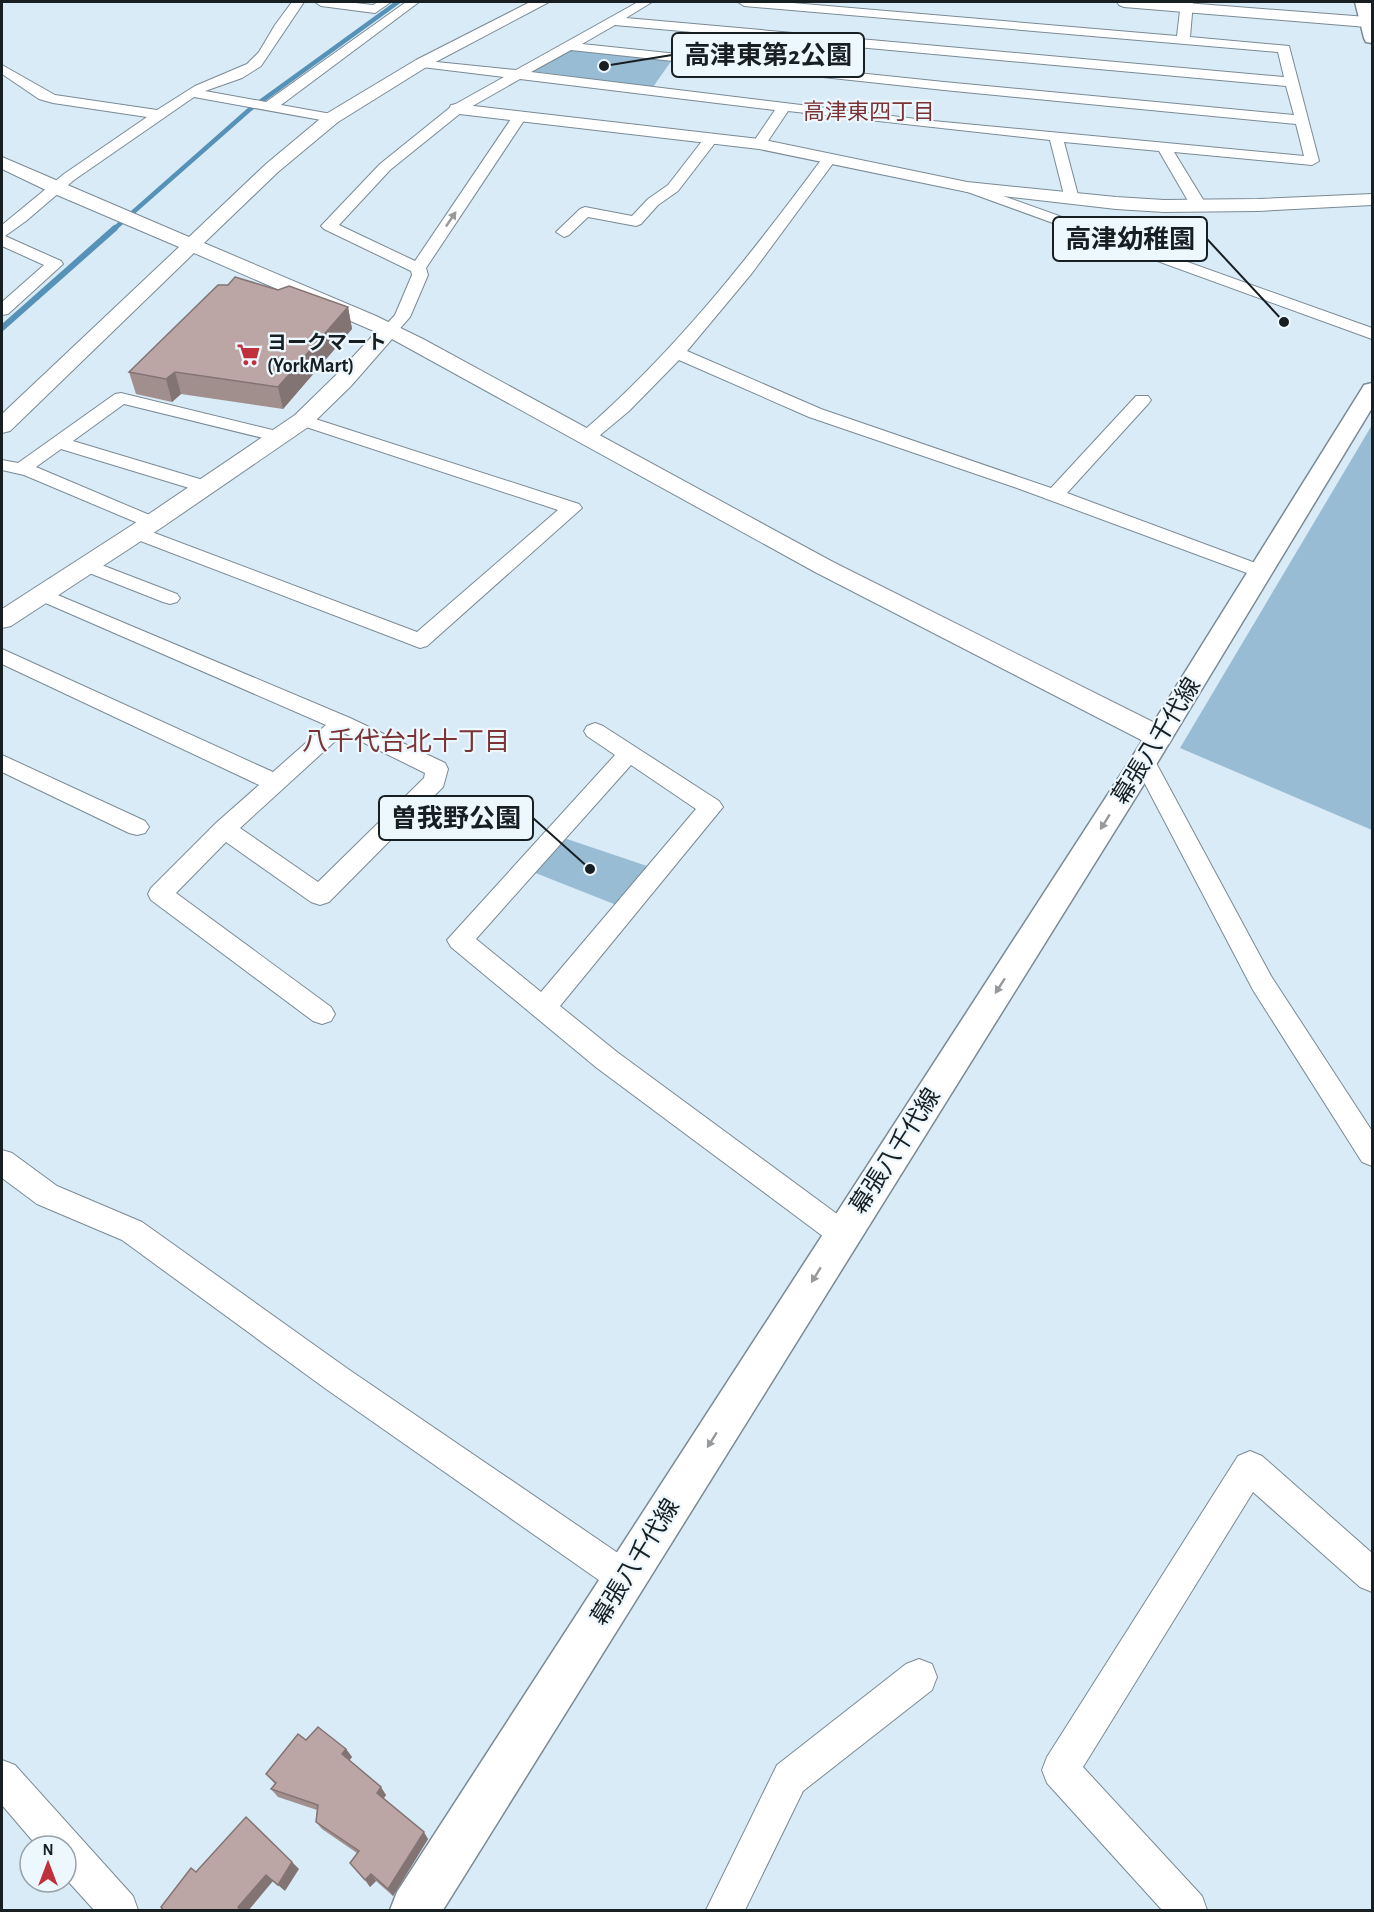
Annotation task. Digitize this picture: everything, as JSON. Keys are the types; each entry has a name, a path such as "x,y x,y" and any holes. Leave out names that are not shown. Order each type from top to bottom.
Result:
{"main road":[{"path":"1363,2 1370,22 1372,38"},
{"name":"幕張八千代線","path":"415,1911 1151,749 1372,390"}],"street":[{"path":"2,232 69,177 192,93 252,67 264,56 280,26 298,2"},
{"path":"321,2 375,9 385,2"},
{"path":"268,105 413,2"},
{"path":"2,426 272,168 332,118 422,63 541,2"},
{"path":"2,620 145,528 279,437 303,420 344,381 402,317 420,275 418,268 329,226 385,167 457,109 646,2"},
{"path":"422,63 783,108 934,120 1056,136 1312,161 1284,49 1183,40 952,59 818,5 744,2"},
{"path":"1124,2 1187,4 1370,22"},
{"path":"1183,40 1187,4"},
{"path":"613,21 952,59 1301,120"},
{"path":"569,46 952,59 1291,82"},
{"path":"2,69 44,96 53,99 160,115"},
{"path":"192,93 332,118"},
{"path":"759,144 783,108"},
{"path":"457,109 759,144 967,187 1072,199 1164,206 1372,200"},
{"path":"418,268 520,116"},
{"path":"1056,136 1072,199"},
{"path":"564,232 585,212 636,221 653,202 673,188 711,139"},
{"path":"1164,147 1199,206"},
{"path":"587,437 677,353 748,268 829,159"},
{"path":"2,162 56,188 192,244 389,330 833,572 1151,749 1262,983 1372,1154"},
{"path":"967,187 1372,334"},
{"path":"2,240 55,264 3,307"},
{"path":"677,353 815,413 1054,496 1262,572"},
{"path":"21,469 121,398 279,437"},
{"path":"1054,496 1142,400"},
{"path":"2,465 21,469 145,528 420,641 572,508 303,420"},
{"path":"58,442 206,487"},
{"path":"86,565 170,598"},
{"path":"41,594 342,723 437,770 435,781 320,896 224,829"},
{"path":"2,656 275,783"},
{"path":"322,1014 160,894 224,829 342,723"},
{"path":"543,1008 711,807 595,731"},
{"path":"629,753 460,940 607,1060 842,1234"},
{"path":"2,763 137,827"},
{"path":"2,1162 47,1195 132,1231 337,1379 625,1578"},
{"path":"1188,1911 1060,1770 1250,1467 1372,1575"},
{"path":"725,1911 790,1778 919,1677"},
{"path":"2,1778 51,1834"},
{"path":"78,1865 119,1911"}],"shaded area":[{"path":"571,49 672,60 653,87 531,71"},
{"path":"1372,425 1372,830 1180,748"},
{"path":"561,837 647,866 619,906 533,872"}],"building":[{"path":"235,277 278,290 289,286 348,307 278,387 175,372 166,379 129,372 218,285 228,285"},
{"path":"318,1727 346,1749 342,1754 381,1787 377,1793 424,1832 388,1889 371,1874 365,1880 350,1863 359,1851 316,1822 318,1805 271,1789 276,1783 266,1774 298,1734 306,1740"},
{"path":"246,1817 292,1862 278,1885 266,1875 238,1907 240,1911 164,1911 161,1907 191,1868 196,1872"}],"waterway":[{"path":"114,229 249,110 398,2"},
{"path":"2,328 115,228"}],"place":[{"name":"高津東第2公園","path":"604,66"},
{"name":"高津幼稚園","path":"1284,322"},
{"name":"ヨークマート (YorkMart)","path":"249,354"},
{"name":"曽我野公園","path":"590,869"}],"district":[{"name":"高津東四丁目","path":"869,111"},
{"name":"八千代台北十丁目","path":"406,741"}]}
